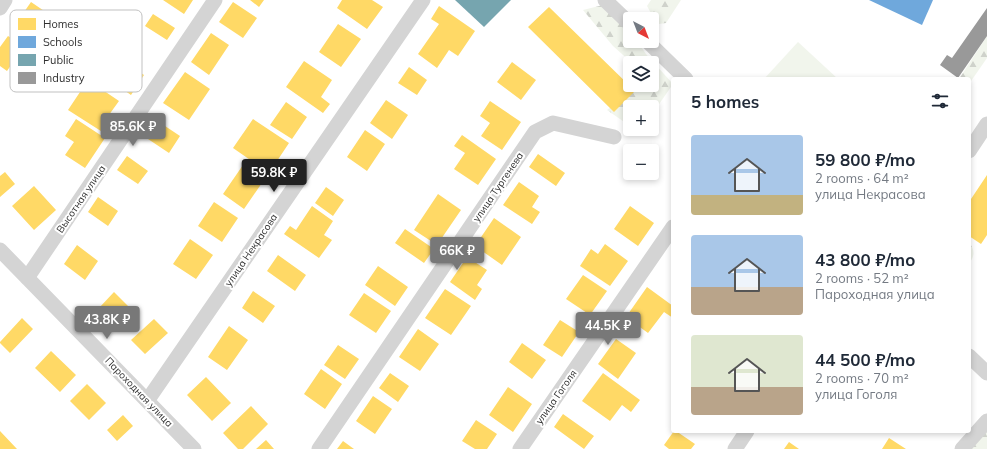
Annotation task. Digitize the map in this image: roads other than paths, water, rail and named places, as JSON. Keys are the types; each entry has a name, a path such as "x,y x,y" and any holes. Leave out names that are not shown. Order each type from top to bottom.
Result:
{"street":[{"path":"0,8 5,0"},
{"name":"Высотная улица","path":"27,278 216,0"},
{"name":"улица Некрасова","path":"147,401 422,0"},
{"path":"605,0 623,17"},
{"path":"654,48 684,77"},
{"name":"улица Тургенева","path":"319,449 535,132 553,122 614,137"},
{"path":"971,148 987,124"},
{"name":"улица Гоголя","path":"520,449 671,230"},
{"name":"Пароходная улица","path":"0,250 194,449"},
{"path":"971,358 987,373"},
{"path":"962,449 987,421"},
{"path":"735,449 746,433"}]}
